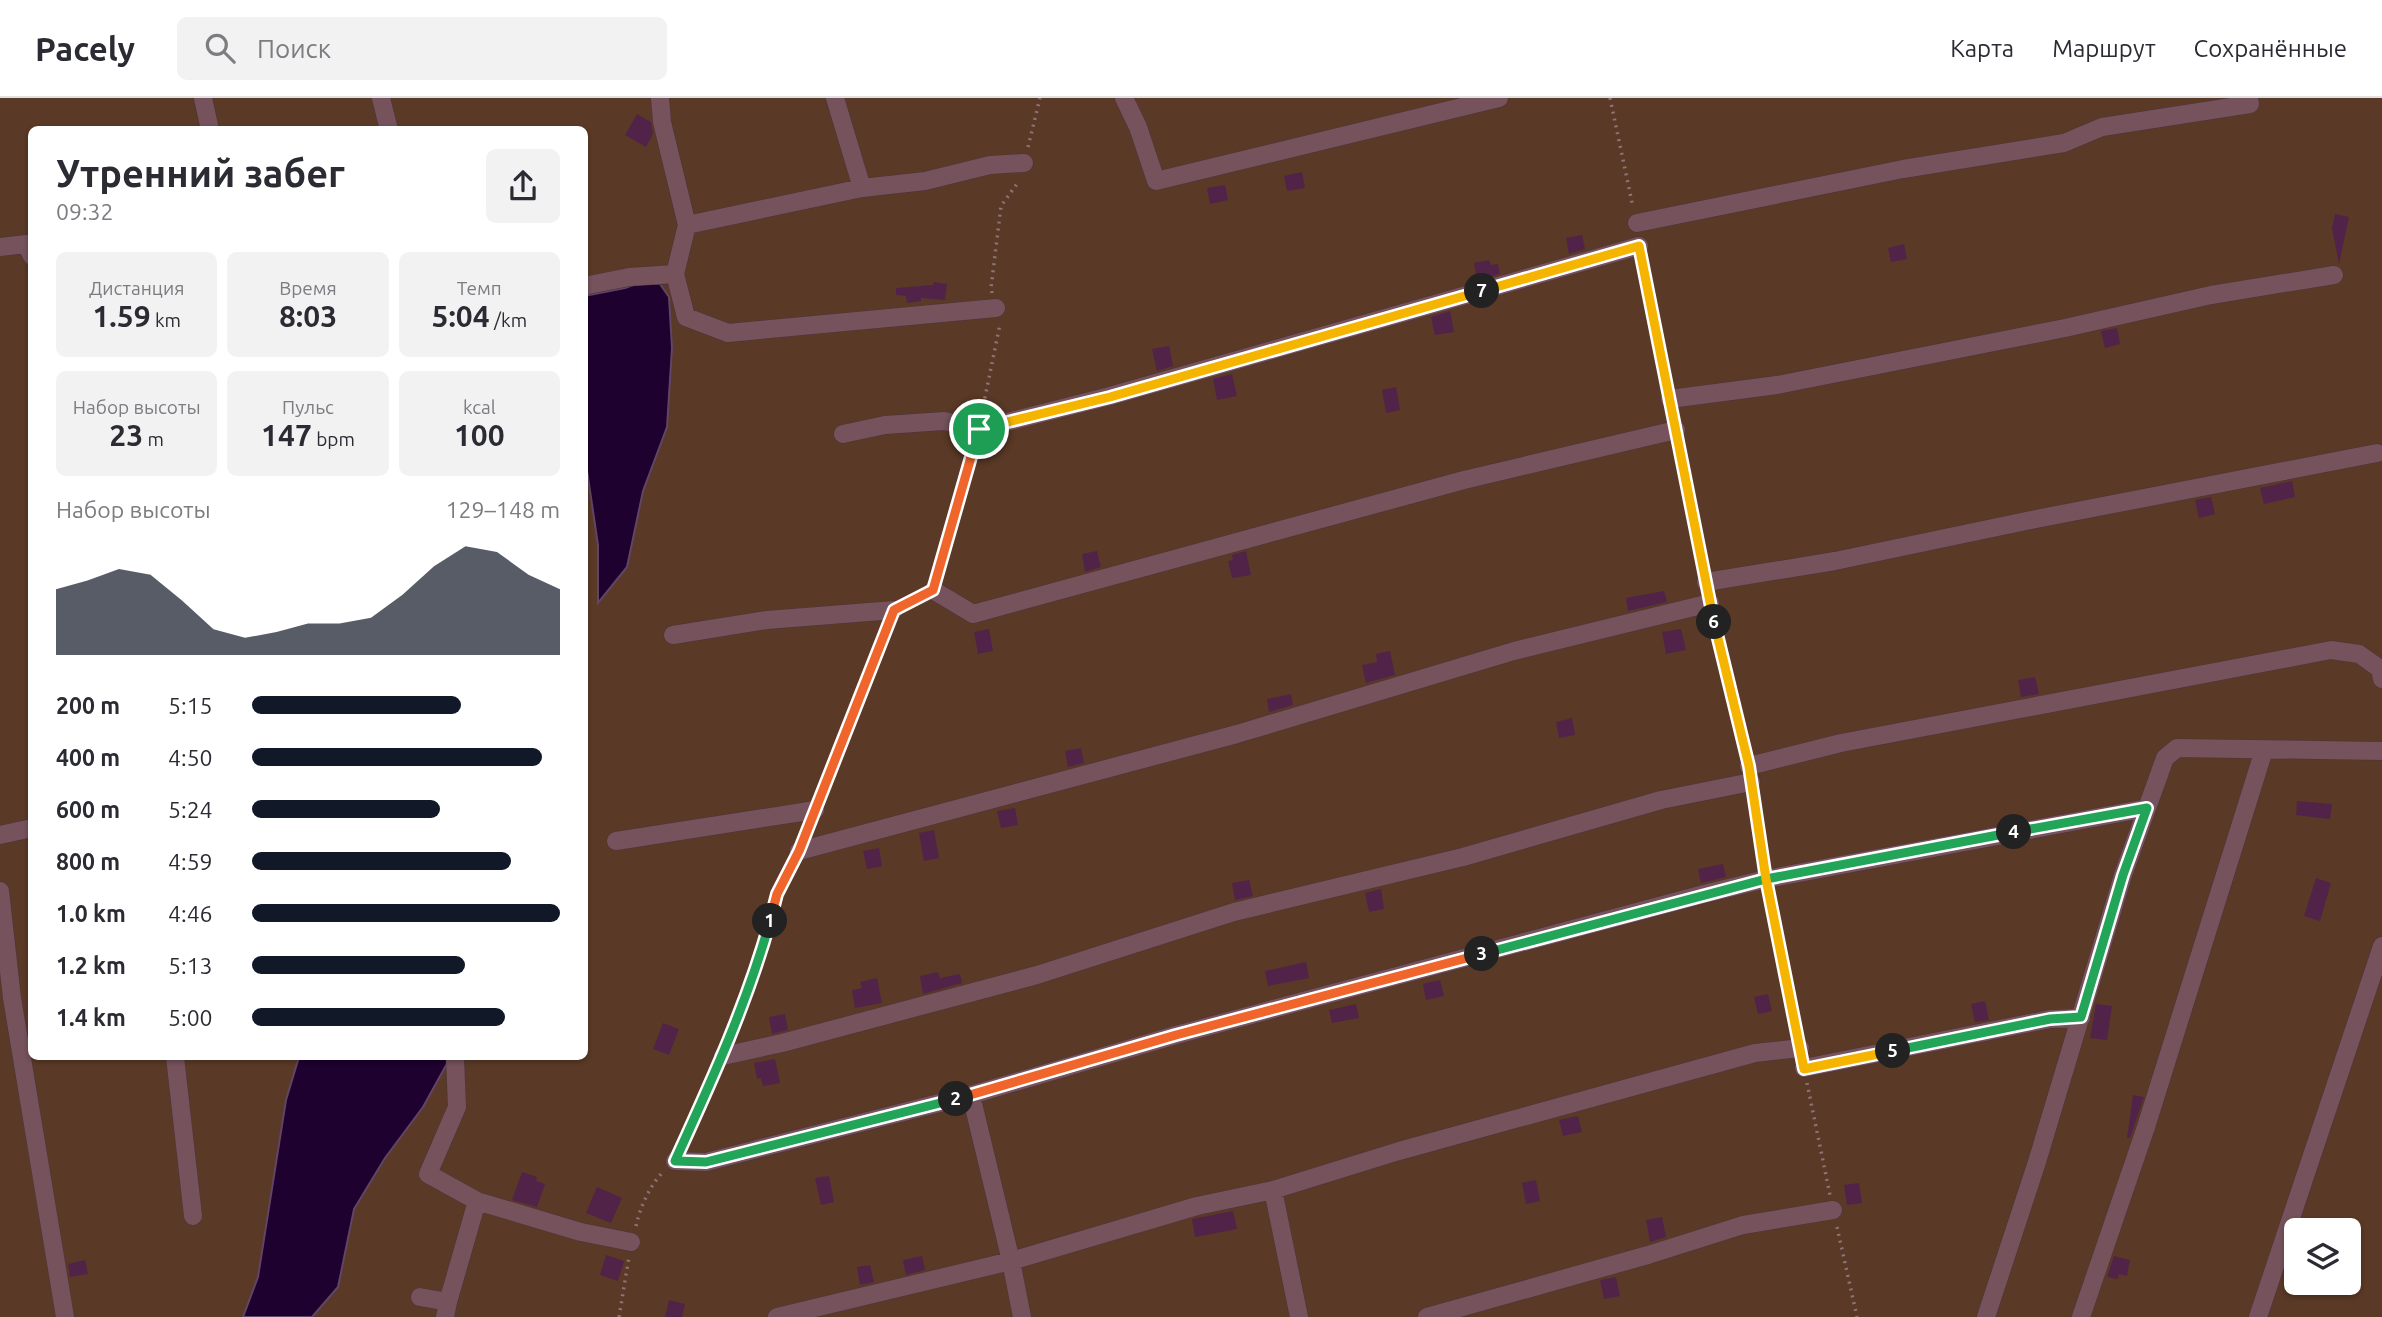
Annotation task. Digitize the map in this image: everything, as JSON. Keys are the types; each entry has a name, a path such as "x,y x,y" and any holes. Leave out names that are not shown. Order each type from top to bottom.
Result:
{"lane":[{"path":"202,98 209,126"},
{"path":"381,98 387,126"},
{"path":"660,98 662,122 687,225 676,274 686,317 727,333 996,308"},
{"path":"835,98 862,188"},
{"path":"1124,98 1138,127 1156,181 1499,98"},
{"path":"1637,223 1903,169 2064,143 2102,127 2250,104 2249,98"},
{"path":"687,225 862,188 925,181 990,165 1024,163"},
{"path":"0,247 26,244 28,248"},
{"path":"843,434 885,425 944,421 979,429 1110,397 1639,246"},
{"path":"588,285 629,277 676,274"},
{"path":"1670,399 1777,385 2066,328 2211,295 2334,275"},
{"path":"933,590 973,614 1464,481 1676,430"},
{"path":"1706,582 1835,561 2377,453"},
{"path":"799,851 1237,734 1514,651 1710,603"},
{"path":"673,635 767,620 894,610"},
{"path":"723,1056 782,1043 1037,975 1234,912 1463,857 1750,774 1841,743 2331,650 2359,654 2380,669 2382,679"},
{"path":"1986,1317 2037,1162 2123,875 2165,758 2177,748 2382,751"},
{"path":"2081,1317 2150,1114 2264,750"},
{"path":"675,1161 706,1162 971,1095 1176,1035 1766,879 2147,808"},
{"path":"616,841 815,810"},
{"path":"0,835 28,829"},
{"path":"0,891 12,998 65,1317"},
{"path":"2258,1317 2382,946"},
{"path":"1804,1069 2050,1019 2081,1017"},
{"path":"777,1317 1011,1261 1197,1206 1273,1190 1399,1151 1755,1053 1800,1048"},
{"path":"175,1060 193,1216"},
{"path":"455,1060 457,1107 428,1174 477,1201 581,1232 631,1242"},
{"path":"971,1095 1022,1317"},
{"path":"1273,1190 1299,1317"},
{"path":"420,1297 447,1310 477,1201"},
{"path":"1427,1317 1744,1225 1833,1210"}],"path":[{"path":"933,590 979,429 1001,327 991,288 1000,206 1020,180 1040,98"},
{"path":"1610,98 1637,223"},
{"path":"1639,246 1670,399"},
{"path":"1676,430 1706,582"},
{"path":"1710,603 1750,774 1766,879 1800,1048"},
{"path":"815,810 894,610"},
{"path":"619,1317 625,1293 631,1242 640,1210 658,1177 675,1161 723,1056 761,954 777,894 799,851"},
{"path":"1804,1069 1857,1317"}],"shaded area":[{"path":"0,98 2382,98 2382,1317 0,1317"},
{"path":"655,277 669,297 672,348 667,427 643,491 627,567 598,603 598,545 588,477 588,295 625,288"},
{"path":"298,1060 449,1060 423,1107 385,1158 354,1209 338,1287 312,1317 243,1317 258,1277 286,1100"}],"building":[{"path":"637,114 651,122 653,134 646,147 625,135"},
{"path":"1302,172 1305,188 1287,191 1284,176"},
{"path":"1225,185 1228,200 1210,204 1207,188"},
{"path":"2335,214 2349,217 2339,264 2332,228"},
{"path":"1582,235 1585,249 1569,254 1566,238"},
{"path":"1904,244 1907,259 1891,262 1888,248"},
{"path":"1489,260 1491,265 1498,264 1500,274 1477,280 1474,263"},
{"path":"934,282 947,284 945,300 921,298 921,301 907,303 906,296 896,295 896,288 933,285"},
{"path":"1450,311 1454,332 1435,335 1431,317"},
{"path":"2117,328 2120,344 2105,348 2101,331"},
{"path":"1169,346 1173,366 1157,371 1152,349"},
{"path":"1232,374 1237,396 1217,400 1213,379"},
{"path":"1396,387 1400,410 1386,413 1382,390"},
{"path":"2292,481 2295,497 2264,504 2260,488"},
{"path":"2211,497 2215,514 2199,518 2195,500"},
{"path":"1097,551 1101,567 1085,572 1082,554"},
{"path":"1246,551 1251,575 1232,578 1228,561 1233,560 1232,555"},
{"path":"1664,591 1667,602 1628,611 1626,598"},
{"path":"989,629 993,651 978,654 974,632"},
{"path":"1681,629 1686,650 1666,654 1662,632"},
{"path":"1390,651 1395,675 1366,683 1362,665 1377,662 1376,654"},
{"path":"2035,677 2039,694 2021,697 2018,680"},
{"path":"1291,694 1293,705 1269,712 1267,699"},
{"path":"1572,718 1575,735 1559,738 1556,722"},
{"path":"1081,748 1084,763 1068,767 1065,751"},
{"path":"2297,801 2332,804 2330,819 2296,815"},
{"path":"1015,808 1018,825 1001,828 997,811"},
{"path":"934,830 939,858 924,861 919,833"},
{"path":"879,848 882,866 867,869 863,851"},
{"path":"1723,864 1726,877 1701,883 1698,869"},
{"path":"2316,878 2331,883 2320,921 2304,916"},
{"path":"1249,880 1253,896 1235,900 1232,883"},
{"path":"1381,889 1384,909 1369,912 1365,893"},
{"path":"1306,962 1309,978 1268,986 1265,971"},
{"path":"938,972 940,978 960,974 962,983 923,994 920,976"},
{"path":"877,978 882,1003 855,1008 852,990 862,988 860,982"},
{"path":"1440,980 1444,996 1426,1000 1423,984"},
{"path":"1768,994 1772,1011 1758,1014 1754,997"},
{"path":"1985,1001 1989,1020 1975,1022 1971,1004"},
{"path":"1356,1004 1359,1018 1332,1023 1329,1010"},
{"path":"2096,1004 2112,1006 2107,1040 2090,1038"},
{"path":"785,1014 788,1030 772,1034 769,1017"},
{"path":"663,1023 679,1029 669,1055 653,1049"},
{"path":"775,1059 780,1083 763,1086 761,1078 757,1079 754,1063"},
{"path":"2133,1095 2144,1097 2130,1138 2127,1138"},
{"path":"1578,1116 1582,1132 1563,1136 1559,1120"},
{"path":"522,1172 537,1177 536,1181 545,1184 537,1207 512,1200"},
{"path":"829,1176 834,1202 821,1205 815,1178"},
{"path":"1536,1180 1540,1201 1526,1204 1522,1183"},
{"path":"1859,1183 1862,1203 1847,1205 1844,1185"},
{"path":"597,1187 622,1198 611,1223 586,1213"},
{"path":"1233,1211 1237,1229 1195,1237 1192,1219"},
{"path":"1662,1217 1666,1237 1650,1242 1646,1220"},
{"path":"606,1255 624,1261 618,1281 600,1275"},
{"path":"922,1256 925,1270 906,1275 903,1260"},
{"path":"2114,1256 2130,1260 2127,1276 2119,1274 2118,1279 2107,1277"},
{"path":"85,1260 88,1274 70,1277 68,1264"},
{"path":"870,1265 874,1282 860,1285 857,1267"},
{"path":"1616,1277 1620,1296 1604,1299 1600,1280"},
{"path":"669,1300 685,1304 682,1317 665,1317"}],"route":[{"path":"979,429 933,590 894,610 799,851 777,894 761,954 723,1056 675,1161 706,1162 971,1095 1176,1035 1766,879 2147,808 2123,875 2081,1017 2050,1019 1804,1069 1766,879 1749,766 1710,603 1639,246 1110,397 979,429"}]}
